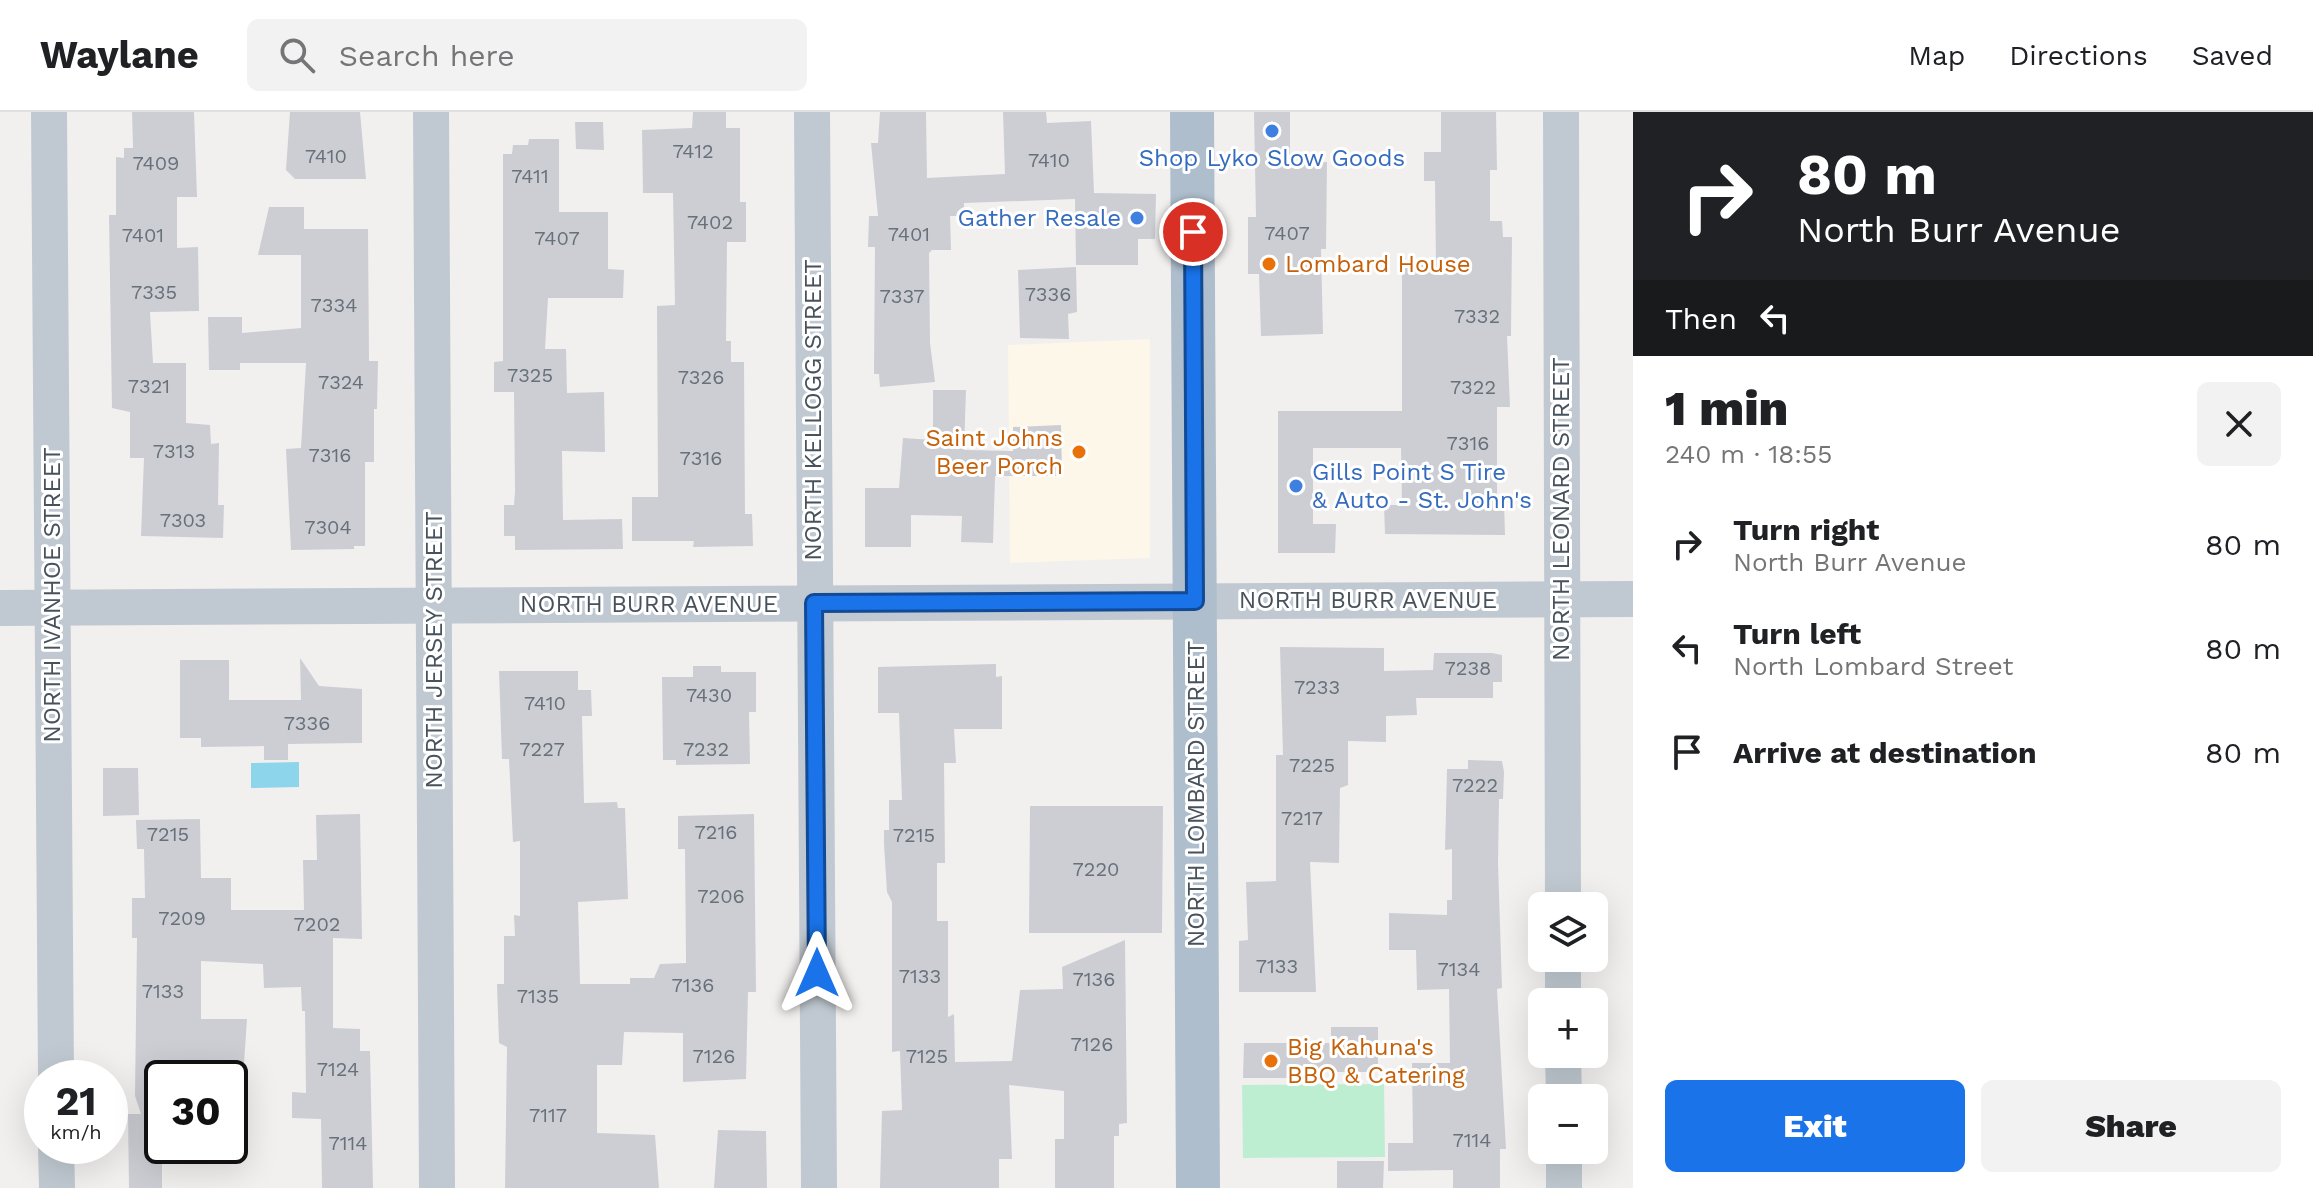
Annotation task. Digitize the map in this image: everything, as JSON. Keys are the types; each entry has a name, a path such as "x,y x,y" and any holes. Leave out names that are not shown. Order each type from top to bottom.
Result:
{"main road":[{"name":"NORTH LOMBARD STREET","path":"1192,112 1198,1188"}],"street":[{"name":"NORTH IVANHOE STREET","path":"49,112 56,1060"},
{"name":"NORTH JERSEY STREET","path":"431,112 437,1188"},
{"name":"NORTH KELLOGG STREET","path":"812,112 819,1188"},
{"name":"NORTH LEONARD STREET","path":"1561,112 1563,892"},
{"name":"NORTH BURR AVENUE","path":"0,608 1633,599"},
{"path":"56,1164 57,1188"},
{"path":"1564,1164 1564,1188"}],"shaded area":[{"name":"Saint Johns Beer Porch","path":"1150,339 1150,558 1010,563 1008,345"}],"green space":[{"path":"1384,1084 1385,1157 1243,1158 1242,1085"}],"water":[{"path":"299,762 299,787 251,788 251,763"}],"building":[{"path":"132,112 194,112 197,197 177,197 177,248 198,247 199,311 150,312 153,363 186,363 186,423 210,425 211,444 219,443 218,505 224,505 223,538 141,536 144,458 130,458 130,412 112,408 109,215 116,215 116,157 124,158 124,148 133,148"},
{"path":"290,112 360,112 366,179 295,179 286,170"},
{"path":"693,112 726,112 726,128 740,128 740,202 746,202 746,242 727,242 726,341 731,341 731,362 744,362 745,514 752,514 753,546 693,547 694,541 632,541 632,497 658,497 657,306 675,305 673,193 643,193 642,130 692,128"},
{"path":"880,112 926,112 927,178 1005,174 1003,112 1046,112 1047,123 1091,121 1094,193 1156,194 1155,239 1138,239 1138,265 1076,265 1075,199 964,203 964,216 950,216 951,250 932,250 929,253 930,343 935,382 880,387 879,374 874,374 875,247 868,247 869,216 878,216 871,143 878,143"},
{"path":"1254,112 1290,112 1290,163 1327,162 1326,249 1321,249 1323,334 1261,336 1259,274 1248,274 1248,217 1256,217"},
{"path":"1441,112 1496,112 1497,170 1490,170 1490,221 1502,221 1503,237 1512,237 1511,336 1507,336 1510,407 1497,407 1497,503 1504,502 1505,535 1385,534 1384,505 1402,505 1401,448 1313,448 1313,524 1336,524 1335,553 1278,553 1278,411 1402,411 1402,263 1436,263 1435,181 1424,181 1424,152 1441,152"},
{"path":"575,122 603,122 604,150 576,149"},
{"path":"529,139 559,139 559,212 608,212 608,269 624,270 623,298 548,298 545,349 566,349 567,393 604,392 605,452 562,451 563,520 622,519 623,549 515,550 515,536 504,536 504,505 514,505 515,492 514,392 494,392 494,362 503,361 503,154 512,154 513,145 528,145"},
{"path":"269,207 304,207 304,229 368,229 369,361 378,361 377,409 374,409 374,462 365,462 365,546 354,546 354,549 291,550 286,449 301,448 306,363 240,363 240,370 209,370 208,317 242,317 242,333 301,328 301,255 258,255"},
{"path":"1076,267 1077,312 1068,314 1069,339 1020,338 1018,270"},
{"path":"933,390 966,390 964,450 1013,451 1013,427 1061,425 1062,476 995,476 993,543 961,542 962,516 911,515 911,547 865,547 865,488 899,488 903,438 933,440"},
{"path":"1280,647 1384,648 1384,671 1433,670 1434,653 1492,653 1502,655 1502,682 1493,682 1493,698 1416,698 1417,715 1386,716 1386,742 1348,741 1348,785 1340,788 1339,863 1310,862 1316,992 1239,992 1239,941 1248,940 1246,882 1276,881 1276,755 1283,755"},
{"path":"300,658 319,686 362,689 362,743 288,744 288,760 264,760 264,746 201,747 201,738 180,738 180,660 229,660 229,700 301,700"},
{"path":"996,664 996,677 1002,676 1002,729 954,729 956,763 944,763 945,863 937,863 937,921 948,921 948,1017 954,1014 955,1062 1012,1061 1020,990 1063,989 1062,967 1125,940 1127,1123 1119,1124 1119,1136 1114,1136 1114,1188 1055,1188 1055,1139 1064,1139 1064,1091 1009,1085 1012,1159 999,1159 999,1188 880,1188 882,1111 902,1110 900,1051 892,1052 892,902 887,892 884,830 889,830 889,800 902,800 899,713 878,713 878,667"},
{"path":"693,666 721,666 721,672 756,672 756,712 749,712 750,764 676,765 676,760 663,760 662,677 693,677"},
{"path":"499,671 578,671 578,690 591,690 592,716 582,716 584,803 617,802 618,808 625,808 628,899 578,902 580,984 630,984 630,978 654,978 660,964 686,963 685,849 678,849 678,816 754,814 756,992 748,992 746,1079 683,1082 683,1033 624,1032 622,1065 597,1065 597,1133 655,1135 659,1188 505,1188 507,1047 499,1043 497,984 504,984 504,936 515,936 514,915 520,916 520,841 513,842 509,759 502,759"},
{"path":"1468,760 1502,761 1504,772 1503,799 1499,799 1498,863 1502,988 1497,989 1506,1149 1500,1149 1500,1188 1453,1188 1453,1170 1388,1171 1388,1143 1413,1143 1412,1063 1450,1063 1449,989 1417,990 1416,950 1389,950 1389,913 1447,915 1447,900 1452,900 1452,849 1445,850 1447,769 1468,769"},
{"path":"103,768 138,768 139,815 103,816"},
{"path":"1030,806 1163,806 1162,933 1029,933"},
{"path":"360,814 362,939 333,938 333,1028 360,1029 360,1051 370,1051 373,1188 322,1188 321,1119 292,1118 292,1092 306,1093 305,1011 302,1011 301,987 264,988 263,964 201,961 201,1019 247,1019 244,1060 144,1060 144,1164 162,1164 162,1188 129,1188 128,1114 141,1114 135,1096 137,938 132,938 132,898 145,898 144,849 137,849 136,820 200,819 201,878 231,878 231,910 304,910 303,860 317,860 316,815"},
{"path":"1331,1027 1378,1027 1378,1072 1298,1072 1298,1078 1243,1078 1244,1043 1331,1043"},
{"path":"718,1130 766,1131 767,1188 714,1188"},
{"path":"1337,1161 1384,1161 1383,1188 1337,1188"}],"place":[{"name":"Shop Lyko Slow Goods","path":"1272,131"},
{"name":"Gather Resale","path":"1137,218"},
{"name":"Lombard House","path":"1269,264"},
{"name":"Saint Johns Beer Porch","path":"1079,452"},
{"name":"Gills Point S Tire & Auto - St. John's","path":"1296,486"},
{"name":"Big Kahuna's BBQ & Catering","path":"1271,1061"}],"route":[{"path":"817,973 814,603 1195,601 1193,232"}]}
